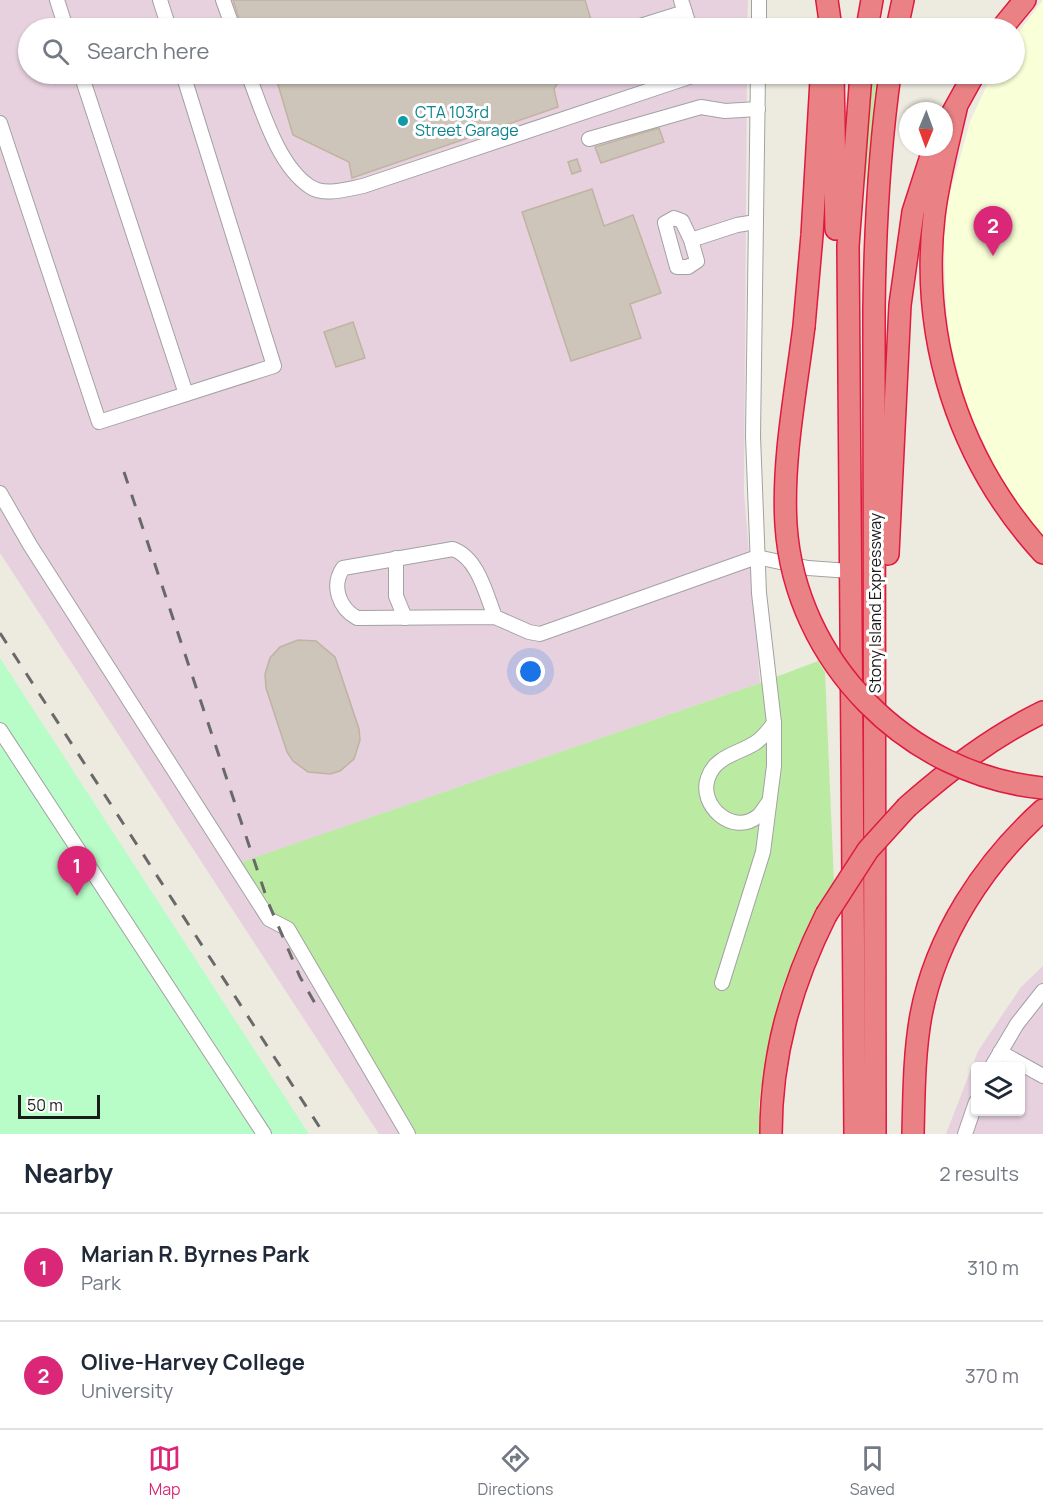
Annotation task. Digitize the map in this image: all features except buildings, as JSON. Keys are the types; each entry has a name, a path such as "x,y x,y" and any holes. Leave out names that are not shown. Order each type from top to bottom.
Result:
{"highway":[{"path":"869,18 872,0"},
{"path":"899,18 903,0"},
{"path":"1010,18 1025,0"},
{"path":"820,84 812,235 789,459 786,527 798,587 805,609 821,643 861,699 919,746 948,762 983,776 1019,786 1043,788"},
{"path":"833,84 838,366 849,418"},
{"name":"Stony Island Expressway","path":"860,84 848,246 850,571 865,1036 875,1134"},
{"name":"Stony Island Expressway","path":"855,1134 865,1036 876,634 875,218 889,84"},
{"path":"953,114 969,84"},
{"path":"956,109 933,225 931,276 936,335 951,396 975,454 1009,512 1043,553"},
{"path":"876,634 887,590 902,282 913,213 931,156"},
{"path":"771,1134 773,1078 781,1035 802,962 826,915 868,850 907,807 968,756 1012,728 1043,712"},
{"path":"913,1134 916,1051 922,1013 941,952 954,924 987,870 1043,810"}],"street":[{"path":"57,0 63,18"},
{"path":"160,0 166,18"},
{"path":"224,0 230,18"},
{"path":"759,0 759,18"},
{"path":"656,18 683,6"},
{"path":"84,84 186,394"},
{"path":"0,123 99,422 274,366 186,84"},
{"path":"252,84 279,152 310,187 332,192 363,186 668,84"},
{"path":"722,983 762,852 774,766 774,723 758,557 753,436 758,84"},
{"path":"589,139 701,107 725,111 758,109"},
{"path":"691,240 737,225 756,222"},
{"path":"0,493 30,545 270,919 288,929 408,1134"},
{"path":"495,617 473,565 464,553 453,549 343,568 339,574 339,601 346,612 357,618 495,617 529,632 540,634 758,557 808,568 850,571"},
{"path":"396,558 396,596 405,618"},
{"path":"769,801 757,817 745,822 734,822 720,816 711,806 705,792 707,778 714,766 725,757 754,744 774,723"},
{"path":"0,730 264,1134"},
{"path":"994,1062 1043,991"},
{"path":"1000,1052 1043,1076"},
{"path":"965,1134 971,1115"}],"shaded area":[{"path":"0,0 748,0 747,18 18,18 18,84 747,84 744,493 760,683 240,863 405,1134 379,1134 0,553"},
{"path":"1043,0 1043,537 1014,500 997,471 967,406 950,341 946,305 944,238 948,200 970,122 987,84 1025,84 1025,24"},
{"path":"1043,966 1043,1134 946,1134 971,1069 971,1116 1025,1116 1025,1062 974,1062 978,1051 1021,987"}],"green space":[{"path":"871,84 876,84 866,181 862,176"},
{"path":"0,658 309,1134 0,1134"},
{"path":"818,661 825,672 834,882 812,917 781,991 765,1060 759,1105 760,1134 405,1134 239,863"}],"railway":[{"path":"124,472 268,902 300,977 320,1012"},
{"path":"0,633 324,1134"}],"place":[{"name":"CTA 103rd Street Garage","path":"403,121"},
{"name":"Olive-Harvey College","path":"993,256"},
{"name":"Marian R. Byrnes Park","path":"77,896"}]}
